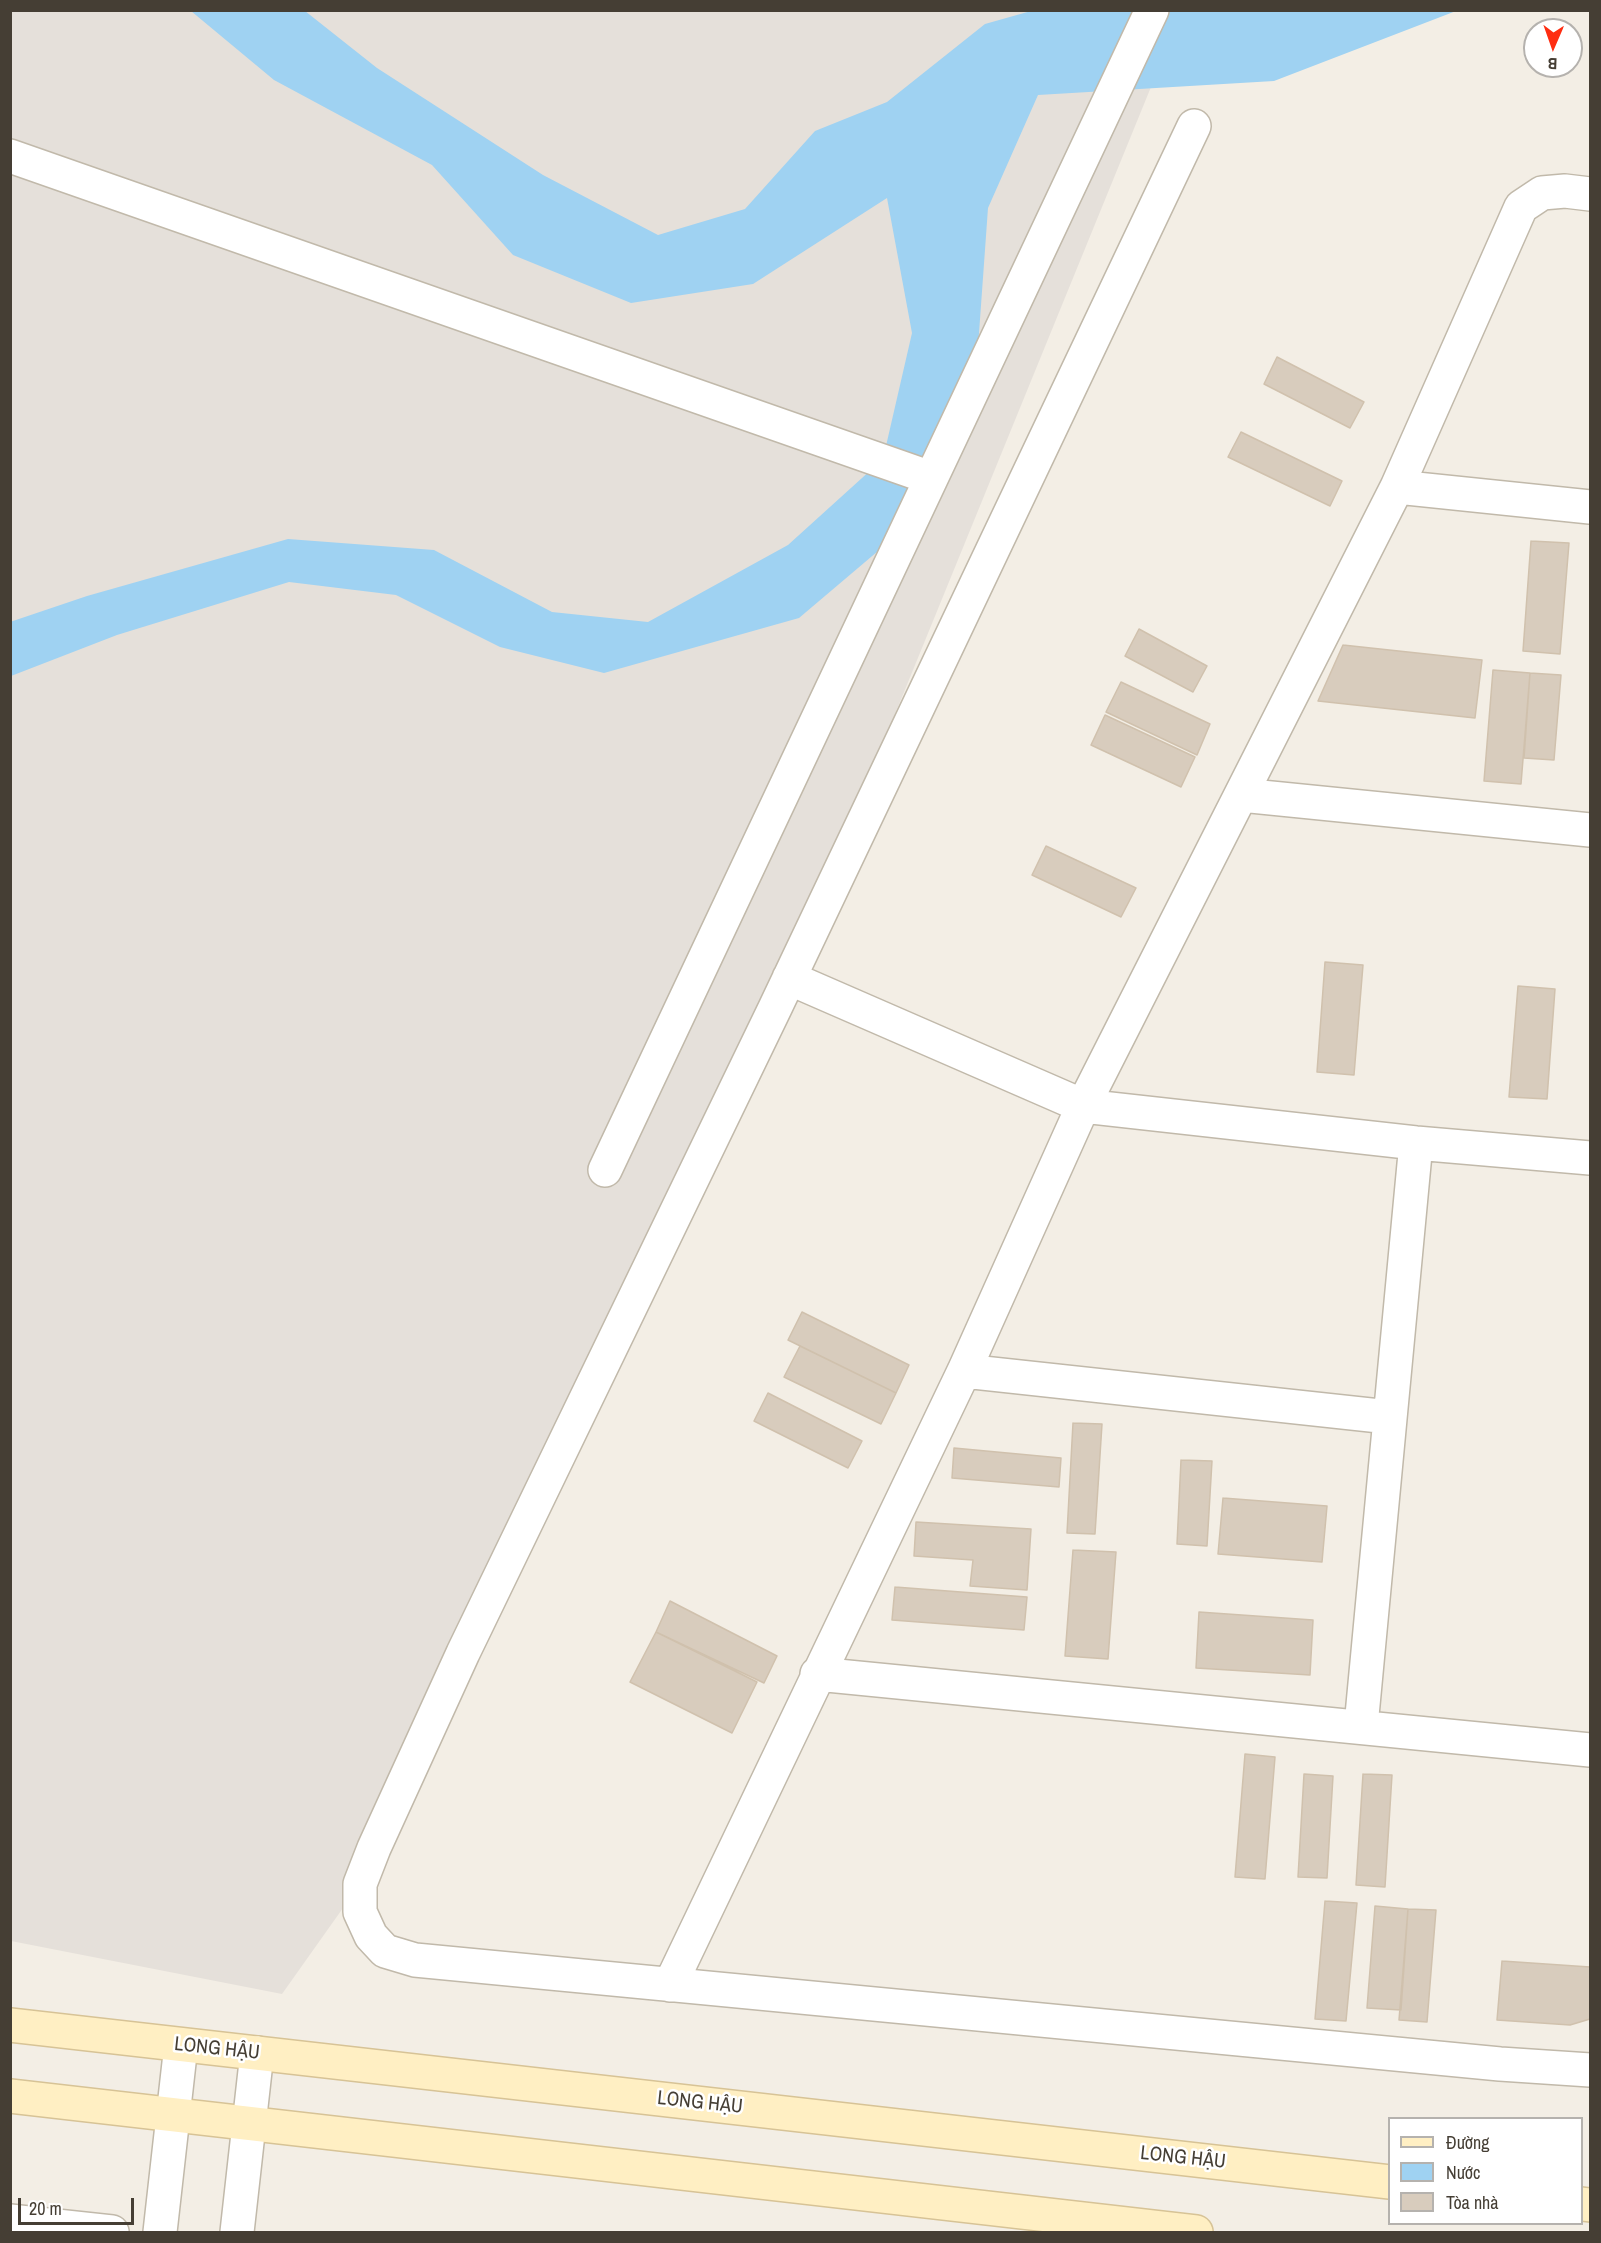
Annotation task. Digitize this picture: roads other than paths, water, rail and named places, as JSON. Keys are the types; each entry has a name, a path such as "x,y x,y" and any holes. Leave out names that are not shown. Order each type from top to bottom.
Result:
{"main road":[{"name":"LONG HẬU","path":"10,2025 1388,2182"},
{"path":"10,2096 1196,2232"}],"street":[{"path":"605,1170 1152,10"},
{"path":"1194,126 789,978 463,1653 360,1884 360,1912 371,1936 385,1951 415,1960 1488,2063 1590,2070"},
{"path":"10,156 931,478"},
{"path":"670,1985 964,1371 1083,1106 1397,487 1521,207 1542,193 1565,191 1590,194"},
{"path":"1397,487 1590,507"},
{"path":"1241,795 1590,830"},
{"path":"789,978 1083,1106 1416,1143 1590,1158"},
{"path":"1361,1726 1416,1143"},
{"path":"964,1371 1389,1417"},
{"path":"817,1674 1590,1750"},
{"path":"160,2232 181,2045"},
{"path":"237,2232 257,2053"},
{"path":"10,2221 112,2232"}],"water":[{"path":"191,11 305,11 377,68 543,175 658,235 745,209 815,131 887,102 985,24 1031,11 1456,11 1274,81 1038,95 988,208 978,347 917,518 799,618 604,673 500,647 396,595 289,582 117,635 11,676 10,622 87,596 288,539 434,550 552,612 648,622 788,545 883,459 912,333 887,198 753,284 631,303 513,255 432,165 274,80"}]}
